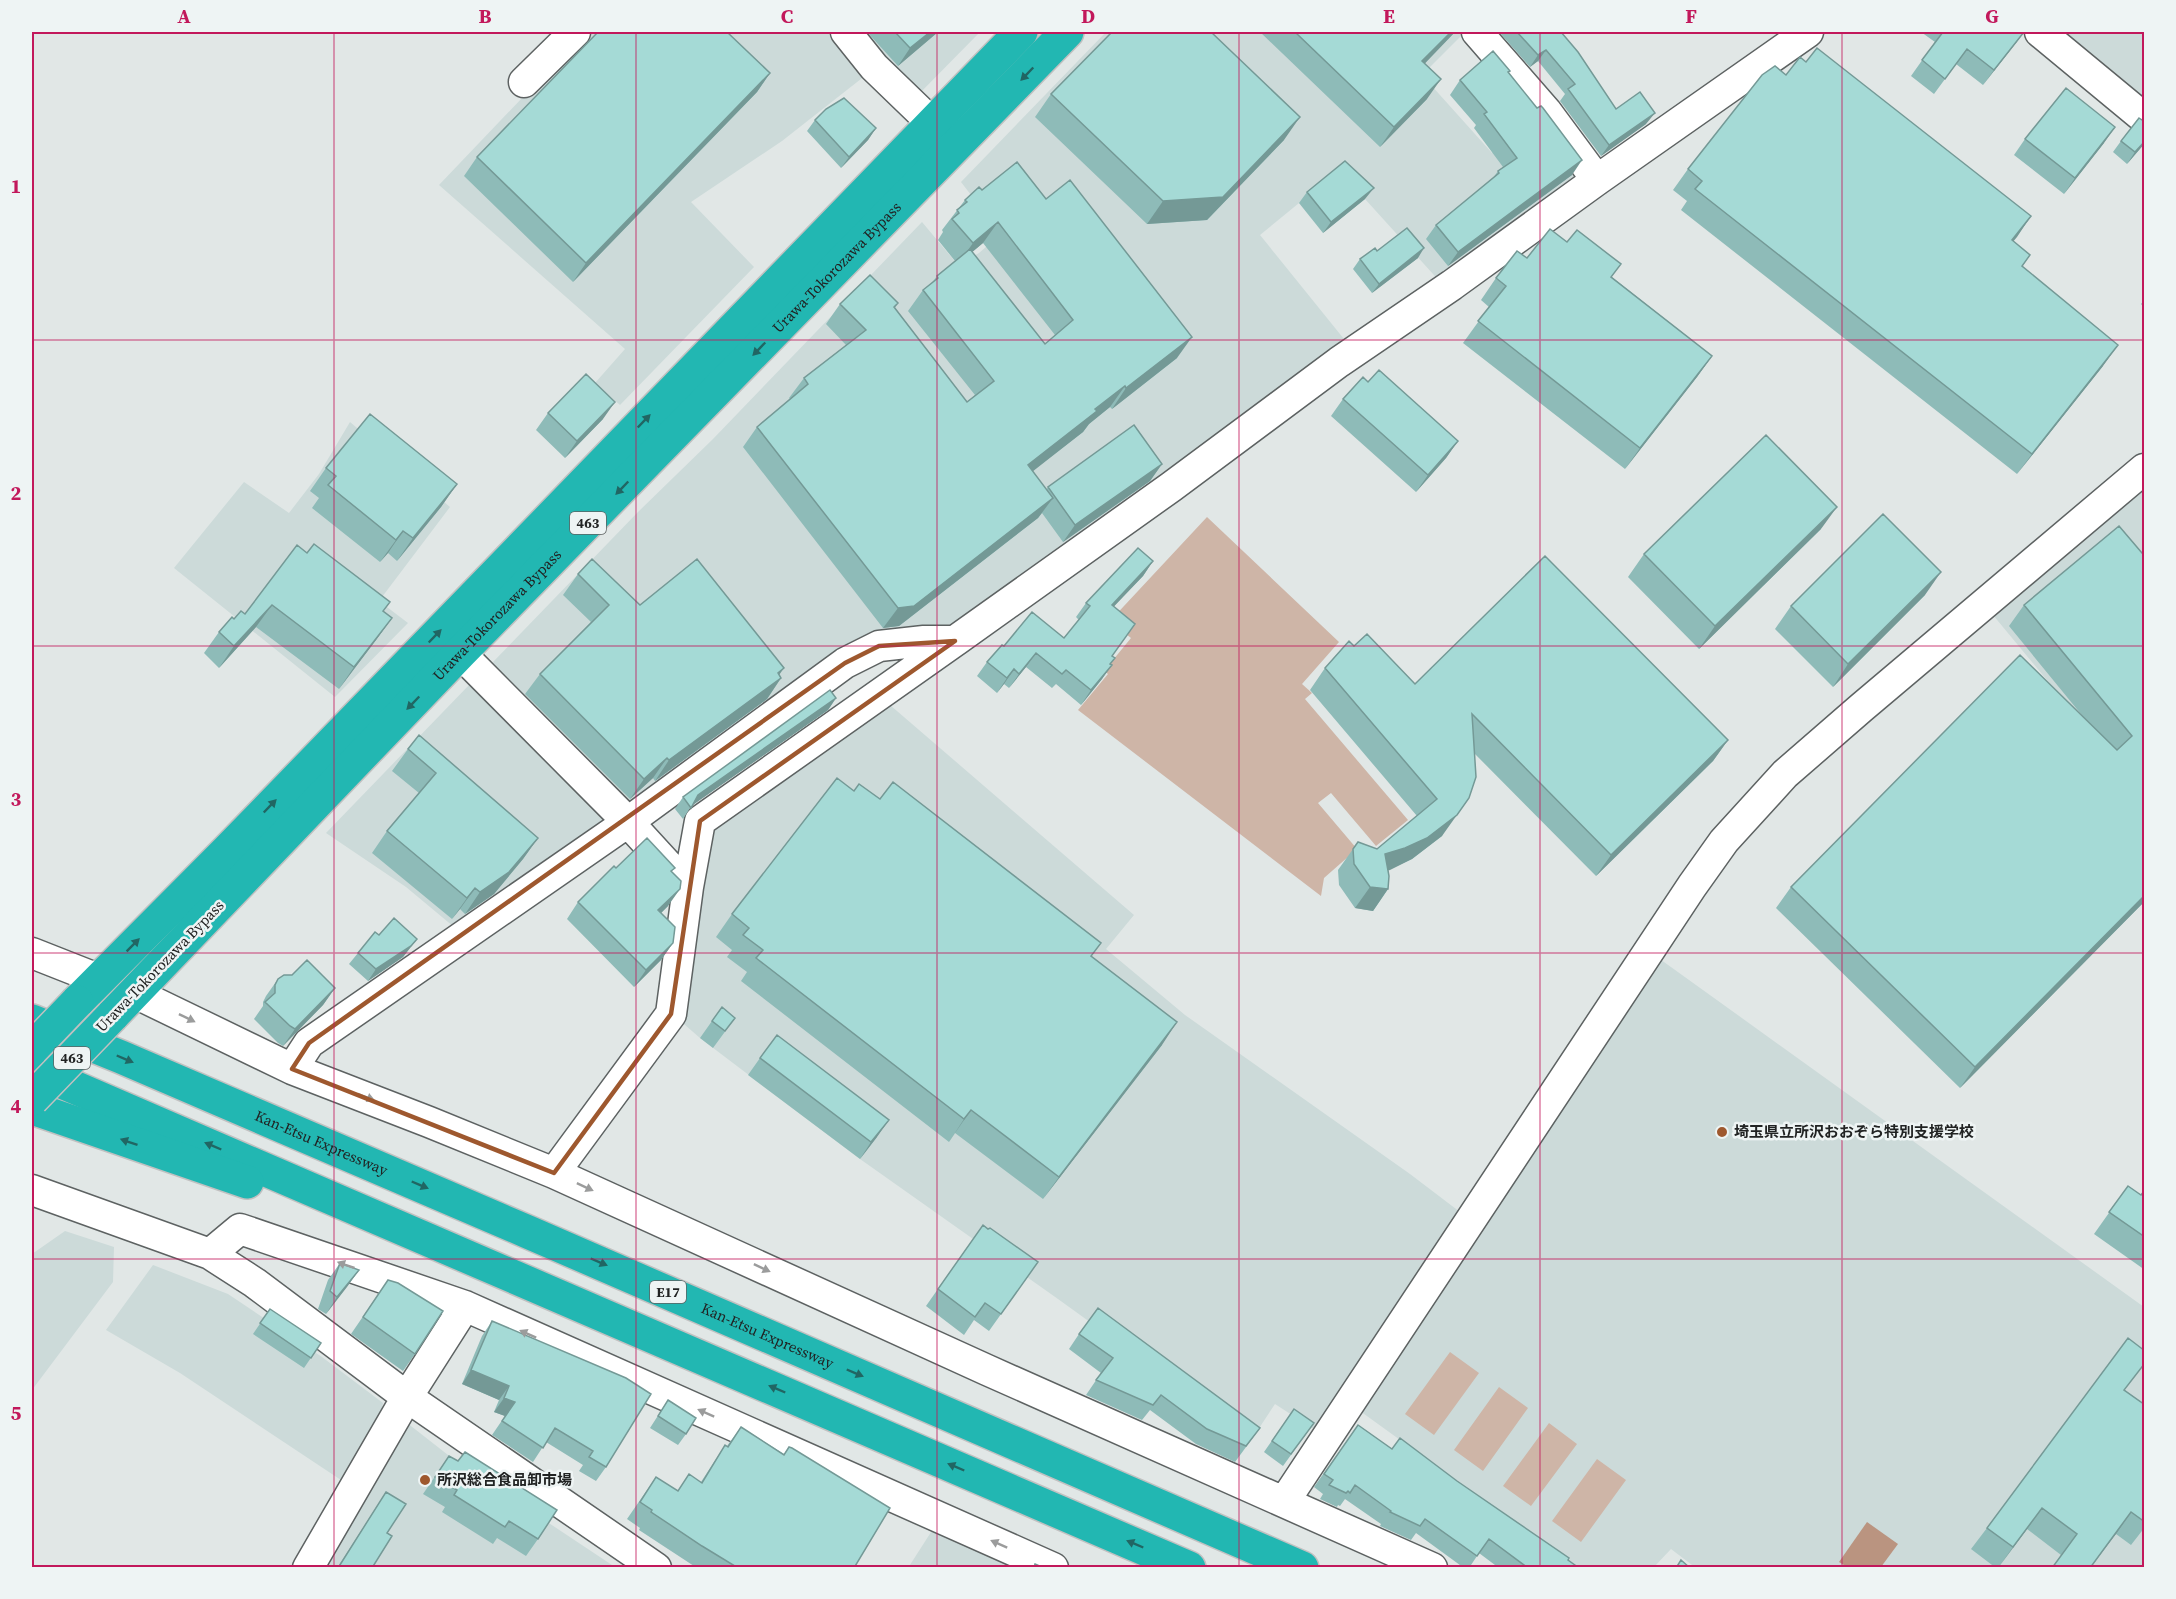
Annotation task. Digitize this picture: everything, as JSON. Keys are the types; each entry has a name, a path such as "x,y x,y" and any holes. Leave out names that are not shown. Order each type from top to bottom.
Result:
{"highway":[{"name":"Urawa-Tokorozawa Bypass","path":"32,1049 1021,32"},
{"name":"Urawa-Tokorozawa Bypass","path":"32,1099 460,653 1067,32"},
{"name":"Kan-Etsu Expressway","path":"32,1021 528,1232 1302,1568"},
{"path":"32,1069 1189,1568"},
{"path":"32,1108 501,1270"}],"street":[{"path":"524,82 575,32"},
{"path":"846,32 874,67 932,123"},
{"path":"1477,32 1546,111 1597,180"},
{"path":"554,1173 671,1014 688,887 700,821 1171,487 1339,362 1452,285 1808,32"},
{"path":"2040,32 2145,118"},
{"path":"1284,1502 1724,841 1785,774 2145,469"},
{"path":"292,1069 309,1043 628,822 845,663 879,646 924,641 955,641"},
{"path":"460,653 628,822 688,887"},
{"path":"32,953 88,991"},
{"path":"135,993 292,1069 554,1173 987,1370 1432,1568"},
{"path":"32,1190 210,1254 255,1283 406,1397 656,1568"},
{"path":"210,1254 240,1229 465,1306 1053,1568"},
{"path":"308,1568 406,1397 465,1306"}],"highlighted area":[{"path":"955,641 700,821 671,1014 554,1173 292,1069 309,1043 845,663 879,646"}],"shaded area":[{"path":"585,32 833,32 866,75 782,141 691,202 754,267 620,405 595,383 625,349 439,185"},
{"path":"854,32 980,32 916,97"},
{"path":"1106,32 1458,32 1462,35 1422,75 1492,153 1540,116 1583,174 1443,285 1365,199 1337,172 1260,235 1348,344 952,632 881,640 626,808 535,720 493,662 638,512 713,439 922,222 958,265 979,253 1001,234 961,182"},
{"path":"2046,32 2144,32 2144,114"},
{"path":"350,422 450,507 379,601 408,623 335,697 174,568 244,482 289,513 319,474"},
{"path":"2144,488 2144,797 1993,615"},
{"path":"1207,517 1339,642 1302,684 1312,693 1305,699 1408,820 1376,846 1331,793 1318,803 1357,849 1324,878 1321,896 1078,710 1108,674 1104,671 1131,638 1110,621"},
{"path":"471,683 611,824 460,932 406,887 326,833"},
{"path":"890,705 1134,915 1106,949 1185,1015 1460,1212 1315,1430 1275,1404 1252,1439 860,1159 700,1038 677,1018 714,828"},
{"name":"埼玉県立所沢おおぞら特別支援学校","path":"1657,957 2144,1307 2144,1567 1696,1568 1671,1549 1654,1567 1576,1567 1360,1411"},
{"path":"65,1231 114,1247 113,1282 32,1390 32,1254"},
{"path":"153,1265 228,1294 322,1357 383,1403 378,1428 344,1482 180,1373 106,1330"},
{"path":"1450,1352 1479,1373 1434,1435 1405,1414"},
{"path":"1499,1387 1528,1408 1483,1471 1454,1450"},
{"name":"所沢総合食品卸市場","path":"402,1419 457,1462 615,1567 315,1568"},
{"path":"1549,1423 1577,1444 1531,1506 1503,1486"},
{"path":"1597,1459 1626,1480 1581,1542 1552,1521"},
{"path":"1867,1522 1898,1544 1881,1567 1847,1567 1839,1562"},
{"path":"933,1529 1027,1568 908,1568"}],"building":[{"path":"598,32 727,32 770,73 586,263 477,157"},
{"path":"895,32 930,32 910,48"},
{"path":"1112,32 1211,32 1300,117 1223,197 1163,201 1051,94"},
{"path":"1295,32 1451,32 1422,61 1441,79 1394,127"},
{"path":"1517,32 1561,32 1578,52 1616,109 1640,92 1655,113 1609,145 1568,89 1575,84 1546,50 1538,55"},
{"path":"1943,32 2024,32 1994,70 1967,49 1945,79 1922,60"},
{"path":"1817,48 2031,216 2012,240 2030,255 2022,266 2118,345 2032,454 1695,189 1702,181 1688,169 1762,75 1775,66 1786,75 1800,57 1806,62"},
{"path":"1493,51 1537,108 1541,106 1543,108 1582,160 1458,252 1436,225 1499,173 1498,171 1517,158 1484,114 1487,112 1460,80"},
{"path":"2066,88 2115,127 2075,178 2025,139"},
{"path":"844,98 876,128 849,157 815,120 826,109"},
{"path":"2139,118 2145,122 2145,141 2135,152 2121,141"},
{"path":"1345,161 1374,188 1331,222 1307,192"},
{"path":"1017,162 1046,199 1070,180 1192,337 1095,409 1097,411 1028,465 1053,498 914,606 898,608 757,427 808,384 804,378 866,330 840,304 870,275 898,303 894,307 967,402 994,381 923,290 970,249 1045,344 1073,320 998,222 973,243 952,219 959,213 957,210 967,202 965,200 979,187 982,190"},
{"path":"1407,228 1424,248 1379,284 1360,259 1375,248 1377,251"},
{"path":"1550,229 1567,242 1577,230 1621,264 1611,277 1712,356 1640,448 1478,321 1506,286 1496,278 1517,251 1527,258"},
{"path":"1379,370 1458,441 1428,475 1343,399 1363,377 1368,382"},
{"path":"586,374 615,402 577,441 548,413"},
{"path":"370,414 457,484 413,538 403,531 396,540 328,485 336,476 326,468"},
{"path":"1134,425 1162,464 1075,525 1048,487"},
{"path":"1766,435 1837,507 1715,626 1644,554"},
{"path":"1883,514 1941,572 1848,664 1791,606"},
{"path":"2119,526 2142,553 2145,551 2145,895 1975,1067 1791,887 2020,655 2117,750 2132,736 2024,605"},
{"path":"314,544 390,602 383,611 392,618 354,667 272,605 234,646 219,632 232,617 234,619 241,611 245,614 297,545 307,553"},
{"path":"1138,548 1153,561 1112,605 1135,624 1112,656 1115,658 1110,664 1112,665 1091,690 1066,670 1062,674 1036,653 1019,674 1014,669 1007,678 987,662 1002,645 1004,646 1032,612 1064,638 1090,606 1086,603"},
{"path":"1545,556 1728,740 1611,855 1472,714 1476,777 1469,798 1457,815 1427,838 1385,854 1389,876 1388,889 1370,887 1354,864 1353,849 1358,842 1377,849 1437,799 1325,668 1349,641 1354,646 1367,634 1415,684"},
{"path":"592,559 640,605 697,559 784,668 778,673 781,678 669,760 667,758 644,779 540,674 609,605 578,574"},
{"path":"830,690 836,698 698,795 691,808 683,797"},
{"path":"419,735 538,838 509,872 480,892 475,888 467,898 387,831 436,773 408,749"},
{"path":"837,778 854,791 859,784 880,799 893,782 1101,943 1091,956 1177,1022 1059,1177 971,1110 964,1119 756,958 763,950 743,935 749,928 732,914"},
{"path":"647,838 675,868 671,871 681,881 680,889 658,910 675,927 673,943 646,970 578,902 614,866 616,868"},
{"path":"394,918 417,939 411,946 376,969 358,953 375,932 379,935"},
{"path":"307,960 335,988 295,1029 265,1002 275,993 278,979 284,975 292,975"},
{"path":"722,1007 735,1018 725,1031 712,1021"},
{"path":"777,1035 889,1120 871,1142 760,1058"},
{"path":"2128,1186 2141,1195 2145,1190 2145,1237 2109,1212"},
{"path":"983,1225 1038,1262 1001,1314 985,1303 975,1317 938,1289"},
{"path":"340,1263 359,1270 337,1297 330,1291"},
{"path":"388,1280 398,1283 443,1311 415,1354 363,1317"},
{"path":"1098,1308 1260,1428 1246,1446 1207,1429 1161,1395 1153,1405 1096,1380 1113,1358 1079,1334"},
{"path":"270,1309 321,1343 311,1358 260,1323"},
{"path":"492,1321 626,1378 651,1394 606,1467 589,1457 593,1451 555,1428 543,1448 502,1421 515,1402 504,1398 509,1386 471,1370"},
{"path":"2128,1338 2145,1351 2145,1363 2124,1390 2145,1405 2145,1522 2131,1512 2090,1568 2052,1568 2077,1534 2042,1508 2013,1547 1987,1528"},
{"path":"668,1400 696,1418 686,1434 658,1416"},
{"path":"1294,1409 1314,1423 1291,1454 1272,1441"},
{"path":"1358,1425 1392,1449 1400,1438 1457,1481 1569,1558 1568,1560 1579,1568 1528,1568 1489,1539 1477,1556 1425,1519 1420,1526 1390,1512 1355,1485 1350,1493 1348,1491 1346,1493 1329,1485 1333,1480 1324,1474"},
{"path":"741,1427 784,1455 789,1447 792,1448 890,1508 854,1568 738,1568 651,1512 652,1510 640,1502 656,1477 678,1491 689,1474 702,1483 725,1445 728,1447"},
{"path":"465,1452 557,1510 538,1539 509,1521 505,1527 454,1495 457,1490 435,1477 449,1456 458,1461"},
{"path":"386,1492 406,1504 387,1533 392,1536 372,1568 338,1568"},
{"path":"1681,1560 1690,1568 1676,1568"}],"place":[{"name":"埼玉県立所沢おおぞら特別支援学校","path":"1722,1132"},
{"name":"所沢総合食品卸市場","path":"425,1480"}]}
